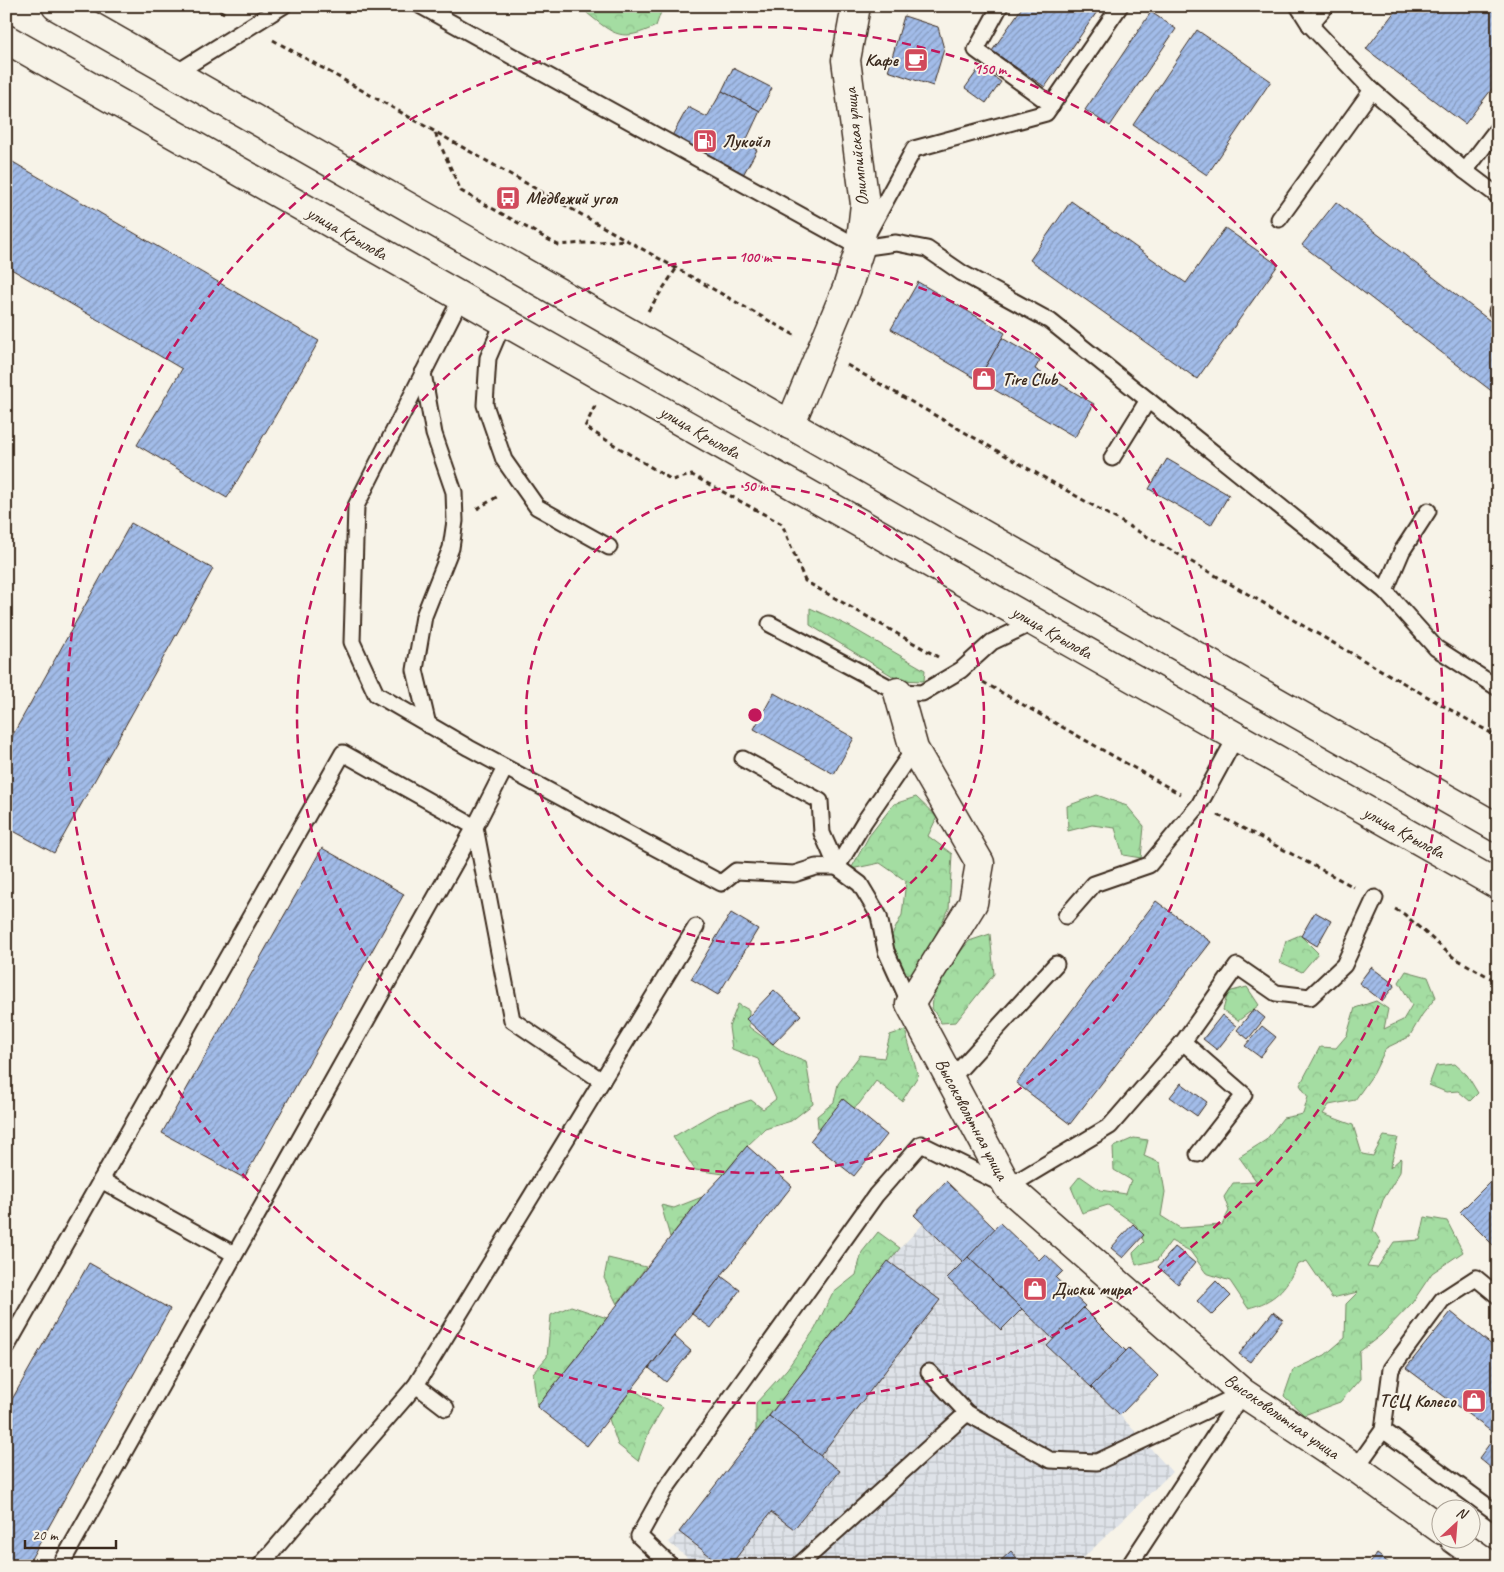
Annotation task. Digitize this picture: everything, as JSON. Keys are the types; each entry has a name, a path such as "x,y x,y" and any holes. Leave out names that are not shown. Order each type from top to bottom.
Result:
{"main road":[{"path":"56,6 1498,828"},
{"name":"Олимпийская улица","path":"790,425 860,248 865,204 846,60 856,6"},
{"name":"улица Крылова","path":"6,39 1498,884"},
{"path":"898,692 914,749 980,863 973,903 910,1004"},
{"name":"Высоковольтная улица","path":"910,1004 1008,1187 1243,1393 1356,1468 1432,1523"},
{"path":"1469,1550 1491,1566"}],"lane":[{"path":"176,73 283,6"},
{"path":"420,6 860,248 896,243 927,249 962,273 1050,321 1385,591 1436,648 1498,688"},
{"path":"1000,6 976,50 1052,105"},
{"path":"860,248 914,149 1046,113 1120,6"},
{"path":"1298,6 1310,25 1372,90 1465,171 1498,196"},
{"path":"1310,25 1326,6"},
{"path":"1279,219 1372,90"},
{"path":"1465,171 1498,128"},
{"path":"461,298 356,506 352,642 376,694 505,768 721,883 736,871 794,874 816,867 838,867"},
{"path":"503,322 488,358 485,405 504,460 537,507 609,547"},
{"path":"423,373 434,434 454,492 455,522 451,548 424,616 415,670 428,725"},
{"path":"1112,458 1148,400"},
{"path":"1385,591 1402,551 1428,511"},
{"path":"770,624 898,692 922,693 961,670 992,642 1034,622"},
{"path":"1066,916 1094,884 1149,865 1199,805 1236,737"},
{"path":"838,867 864,822 914,749"},
{"path":"6,1348 343,753 475,827 512,1020 602,1081"},
{"path":"743,759 820,801 822,833 838,867 860,884 879,916 886,951 910,1004"},
{"path":"60,1566 475,827 505,768"},
{"path":"671,1566 639,1536 664,1491 876,1195 921,1144 1008,1187 1110,1126 1183,1042 1237,966 1276,994 1310,997 1344,964 1374,898"},
{"path":"260,1566 416,1386 696,928"},
{"path":"950,1080 1056,964"},
{"path":"1183,1042 1244,1095 1198,1154"},
{"path":"102,1180 234,1254"},
{"path":"1356,1468 1383,1430 1391,1370 1442,1300 1476,1278 1498,1296"},
{"path":"929,1372 967,1413 1050,1460 1097,1462 1243,1393"},
{"path":"416,1386 446,1408"},
{"path":"1129,1566 1243,1393"},
{"path":"798,1566 967,1413"},
{"path":"1383,1430 1498,1514"}],"path":[{"path":"212,6 821,350 1498,737"},
{"path":"435,132 461,191 469,196 558,245 626,240"},
{"path":"585,427 672,480 692,475 782,524 805,581 1199,805 1404,914 1453,957 1498,982"},
{"path":"455,522 520,484"}],"shaded area":[{"path":"923,1224 963,1262 968,1257 1053,1339 1047,1346 1120,1415 1172,1472 1075,1566 698,1566 668,1542 679,1532 888,1261"}],"green space":[{"path":"588,6 663,6 656,26 627,35 619,34 605,27 587,13"},
{"path":"810,608 849,626 925,670 924,681 899,680 810,625"},
{"path":"1097,795 1127,806 1144,826 1141,858 1123,855 1115,828 1092,825 1068,831 1067,806"},
{"path":"916,797 937,817 928,836 952,854 949,909 914,976 896,970 889,941 902,915 906,881 880,863 851,869 869,836 894,804"},
{"path":"990,934 994,974 956,1022 941,1023 932,1008 935,984 969,941"},
{"path":"1300,935 1318,953 1302,972 1280,962 1286,941"},
{"path":"1406,971 1428,977 1436,997 1422,1015 1409,1037 1386,1048 1374,1073 1355,1100 1329,1105 1323,1114 1353,1125 1362,1154 1373,1156 1384,1136 1398,1138 1390,1168 1401,1158 1400,1172 1383,1200 1373,1230 1381,1242 1367,1267 1377,1268 1394,1242 1420,1240 1425,1217 1447,1221 1463,1252 1432,1273 1412,1303 1381,1335 1359,1352 1360,1379 1340,1402 1304,1415 1284,1396 1293,1370 1325,1355 1345,1338 1346,1304 1358,1292 1332,1298 1307,1261 1297,1265 1284,1288 1272,1298 1248,1308 1230,1281 1206,1273 1190,1251 1171,1241 1157,1260 1136,1265 1133,1253 1144,1242 1136,1225 1108,1205 1082,1213 1071,1187 1080,1176 1100,1190 1126,1194 1131,1180 1114,1170 1113,1147 1134,1138 1148,1140 1144,1156 1160,1163 1165,1192 1161,1216 1180,1228 1222,1225 1229,1211 1224,1197 1233,1183 1257,1182 1239,1157 1266,1140 1283,1118 1303,1114 1308,1097 1300,1085 1320,1047 1336,1048 1347,1035 1355,1008 1376,1001 1388,1009 1384,1029 1403,1020 1412,1005 1399,982"},
{"path":"1247,987 1259,1005 1238,1021 1223,1010 1228,992"},
{"path":"738,1004 749,1010 749,1027 785,1053 806,1061 813,1104 791,1121 765,1129 747,1146 724,1174 695,1170 673,1137 716,1112 751,1100 763,1109 776,1099 758,1059 732,1049 729,1027"},
{"path":"905,1030 918,1076 902,1101 876,1081 859,1104 819,1137 817,1116 834,1102 838,1084 860,1055 884,1058 890,1035"},
{"path":"1455,1064 1467,1075 1478,1093 1470,1101 1458,1091 1446,1092 1429,1085 1436,1066"},
{"path":"702,1197 670,1237 661,1205 674,1208"},
{"path":"878,1232 900,1248 756,1432 756,1403 787,1369 815,1329 832,1294 856,1275 862,1252"},
{"path":"608,1258 646,1267 617,1304 604,1278"},
{"path":"571,1306 607,1318 537,1407 533,1373 547,1357 551,1315"},
{"path":"632,1389 663,1408 649,1432 638,1461 618,1445 609,1419"}],"building":[{"path":"1023,6 1101,6 1045,87 992,51"},
{"path":"1399,6 1498,6 1498,81 1465,124 1366,49"},
{"path":"1151,12 1176,29 1110,126 1085,110"},
{"name":"Кафе","path":"904,16 938,27 944,49 933,86 888,71"},
{"path":"1197,30 1271,81 1207,175 1133,125"},
{"path":"980,67 1001,82 986,103 965,88"},
{"path":"733,68 772,88 760,111 722,91"},
{"path":"722,91 760,111 745,143 757,150 739,182 668,143 688,107 707,117"},
{"path":"6,158 319,341 227,498 137,445 182,369 6,266"},
{"path":"1071,201 1186,283 1225,228 1278,265 1197,379 1030,260"},
{"path":"1336,202 1498,327 1498,396 1302,245"},
{"path":"918,282 1005,333 978,380 891,329"},
{"path":"1002,338 1040,360 1035,369 1094,404 1075,437 978,380"},
{"path":"1167,459 1229,495 1211,525 1149,489"},
{"path":"131,523 213,569 54,853 6,827 6,747"},
{"path":"774,693 854,738 834,774 754,729"},
{"path":"322,848 404,894 244,1178 162,1133"},
{"path":"1156,901 1211,942 1070,1124 1016,1083"},
{"path":"1315,912 1331,921 1317,946 1301,936"},
{"path":"731,913 758,929 718,995 691,979"},
{"path":"1371,967 1395,985 1382,1001 1359,983"},
{"path":"774,990 801,1015 773,1044 746,1019"},
{"path":"1254,1009 1265,1018 1248,1039 1237,1030"},
{"path":"1222,1015 1236,1026 1217,1050 1203,1039"},
{"path":"1262,1026 1276,1037 1260,1057 1245,1046"},
{"path":"1181,1083 1207,1102 1197,1116 1170,1097"},
{"path":"843,1099 887,1135 854,1176 810,1141"},
{"path":"747,1146 792,1186 587,1446 537,1407 702,1197"},
{"path":"1498,1174 1498,1250 1460,1212"},
{"path":"946,1181 995,1229 963,1262 914,1215"},
{"path":"1000,1223 1039,1260 1045,1254 1063,1271 1056,1278 1085,1306 1053,1339 968,1257"},
{"path":"1133,1224 1144,1235 1123,1258 1111,1248"},
{"path":"1175,1247 1195,1263 1178,1284 1158,1267"},
{"path":"968,1257 1022,1309 1001,1330 947,1278"},
{"path":"888,1261 940,1300 820,1456 769,1416"},
{"path":"89,1263 170,1309 27,1566 6,1566 6,1410"},
{"path":"721,1276 740,1290 711,1328 692,1314"},
{"path":"1216,1281 1231,1296 1212,1315 1197,1301"},
{"path":"1083,1308 1126,1351 1091,1387 1047,1346"},
{"path":"1273,1312 1283,1320 1250,1362 1239,1354"},
{"name":"ТСЦ Колесо","path":"1451,1312 1498,1350 1498,1474 1479,1458 1496,1435 1406,1368"},
{"path":"674,1336 691,1351 666,1382 649,1368"},
{"path":"1129,1348 1158,1376 1120,1415 1091,1387"},
{"path":"769,1416 840,1471 794,1529 771,1512 730,1566 723,1566 679,1532"},
{"path":"1011,1551 1024,1566 995,1566"},
{"path":"1377,1554 1393,1566 1368,1566"}],"place":[{"name":"Кафе","path":"916,60"},
{"name":"Лукойл","path":"705,141"},
{"name":"Медвежий угол","path":"508,198"},
{"name":"Tire Club","path":"984,379"},
{"name":"Диски мира","path":"1035,1289"},
{"name":"ТСЦ Колесо","path":"1474,1401"}]}
